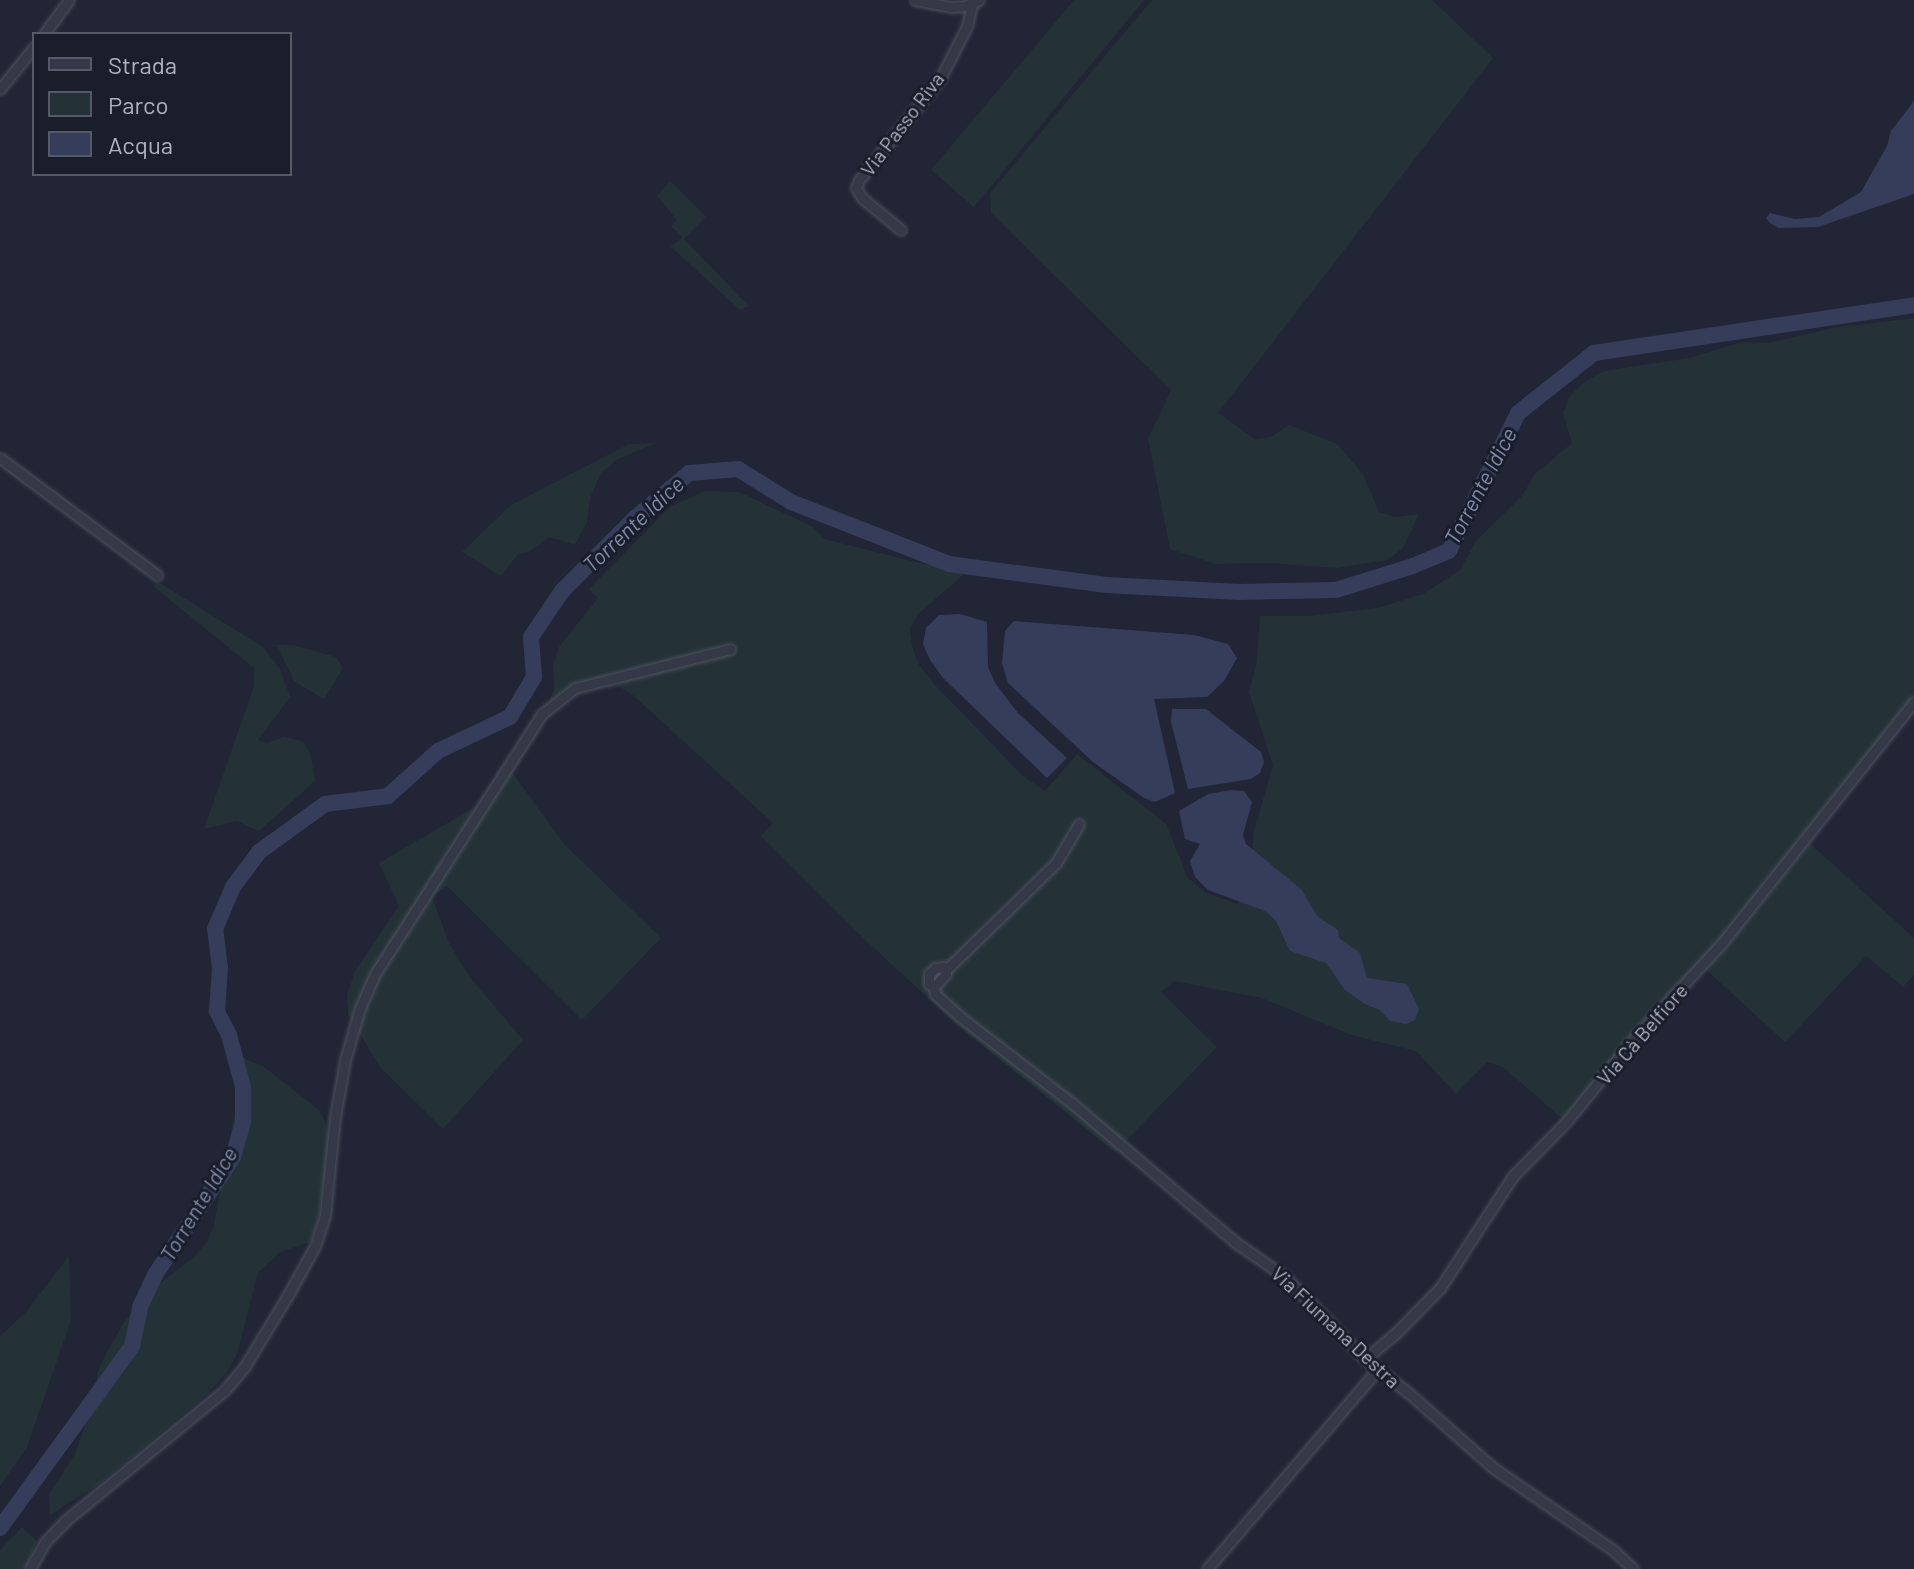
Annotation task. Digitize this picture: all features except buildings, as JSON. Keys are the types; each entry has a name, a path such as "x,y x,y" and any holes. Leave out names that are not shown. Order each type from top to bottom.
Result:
{"street":[{"path":"45,32 69,0"},
{"path":"915,0 951,7 976,2"},
{"name":"Via Passo Riva","path":"901,230 862,198 856,188 941,77 976,2"},
{"path":"0,89 32,49"},
{"path":"0,458 157,575"},
{"path":"30,1569 45,1542 73,1513 225,1390 245,1366 281,1307 315,1246 325,1215 335,1117 345,1060 360,1008 375,974 542,714 575,688 730,649"},
{"name":"Via Cà Belfiore","path":"1365,1359 1440,1288 1513,1176 1574,1114 1637,1035 1722,943 1914,702"},
{"name":"Via Fiumana Destra","path":"1079,824 1056,863 946,970 934,987 935,994 1073,1104 1235,1242 1291,1281 1365,1359 1503,1476 1614,1551 1633,1569"},
{"path":"1207,1569 1378,1369"}],"green space":[{"path":"1074,0 1144,0 974,207 931,170"},
{"path":"1152,0 1432,0 1493,58 1218,413 1255,439 1271,437 1289,425 1337,444 1363,474 1379,512 1396,517 1419,514 1403,548 1387,560 1337,568 1271,563 1216,564 1170,549 1148,439 1171,390 991,213 990,193"},
{"path":"670,181 706,217 684,239 749,306 740,310 670,246 683,238 671,226 677,220 657,196"},
{"path":"1914,318 1914,698 1804,838 1914,938 1914,975 1903,987 1866,956 1785,1042 1702,966 1565,1121 1503,1067 1487,1062 1456,1094 1416,1051 1351,1035 1262,998 1174,981 1161,992 1217,1047 1115,1152 956,1024 859,934 761,836 773,823 634,696 615,684 580,691 547,708 554,689 553,665 559,647 598,598 589,589 671,506 705,491 739,492 813,527 824,539 964,574 917,615 910,629 919,665 934,684 1023,776 1045,791 1077,754 1166,824 1188,878 1205,892 1237,904 1253,886 1253,834 1273,765 1249,692 1256,666 1260,616 1309,616 1377,608 1423,594 1460,570 1476,541 1522,496 1534,475 1572,443 1563,413 1569,397 1584,382 1604,371 1689,358 1742,342 1768,343 1833,328"},
{"path":"656,443 616,460 601,473 590,498 587,522 575,545 549,537 529,552 519,553 501,576 462,552 511,505 629,444"},
{"path":"155,580 263,647 280,669 290,697 258,740 267,743 283,737 303,741 311,756 315,781 259,831 237,821 204,829 254,686 254,668 154,587"},
{"path":"277,645 293,645 336,657 343,668 324,699 294,681"},
{"path":"509,768 564,844 661,938 582,1020 447,886 432,897 449,943 469,976 523,1040 443,1129 380,1067 348,1014 347,995 355,971 399,906 379,863 480,804"},
{"path":"239,1056 264,1067 319,1110 325,1122 329,1139 323,1188 310,1242 280,1252 258,1273 237,1354 228,1371 206,1395 102,1482 50,1515 49,1494 75,1454 89,1414 100,1365 121,1327 143,1296 193,1258 207,1242 214,1225 236,1107"},
{"path":"69,1256 71,1320 27,1447 0,1486 0,1336 25,1313"},
{"path":"22,1527 37,1541 25,1569 0,1569 0,1550"}],"water":[{"path":"1914,101 1914,194 1818,227 1778,228 1770,223 1766,218 1770,213 1795,219 1819,217 1861,192 1887,146 1891,131"},
{"path":"960,614 987,622 988,667 995,683 1018,713 1067,758 1047,778 943,678 930,660 923,644 926,628 939,615"},
{"path":"1014,621 1194,635 1228,644 1237,658 1224,681 1207,697 1154,699 1175,793 1155,802 1144,798 1093,762 1008,683 1002,663 1005,631"},
{"path":"1172,709 1206,709 1261,752 1264,762 1260,773 1251,779 1188,789 1171,722"},
{"path":"1244,791 1252,802 1243,835 1246,844 1301,889 1318,917 1338,930 1339,938 1360,953 1367,978 1407,984 1419,1009 1415,1020 1406,1024 1390,1021 1380,1010 1345,990 1326,963 1290,951 1276,921 1265,911 1208,890 1195,877 1190,861 1200,844 1185,839 1179,811 1208,794"}],"waterway":[{"name":"Torrente Idice","path":"0,1528 132,1346 140,1307 155,1275 233,1157 243,1121 243,1087 229,1035 217,1011 220,968 215,929 233,887 259,852 325,804 388,796 438,751 510,717 534,677 531,637 562,591 634,519 689,473 738,469 791,502 949,564 1107,585 1239,592 1336,590 1413,566 1449,551 1518,413 1594,353 1914,305"}]}
